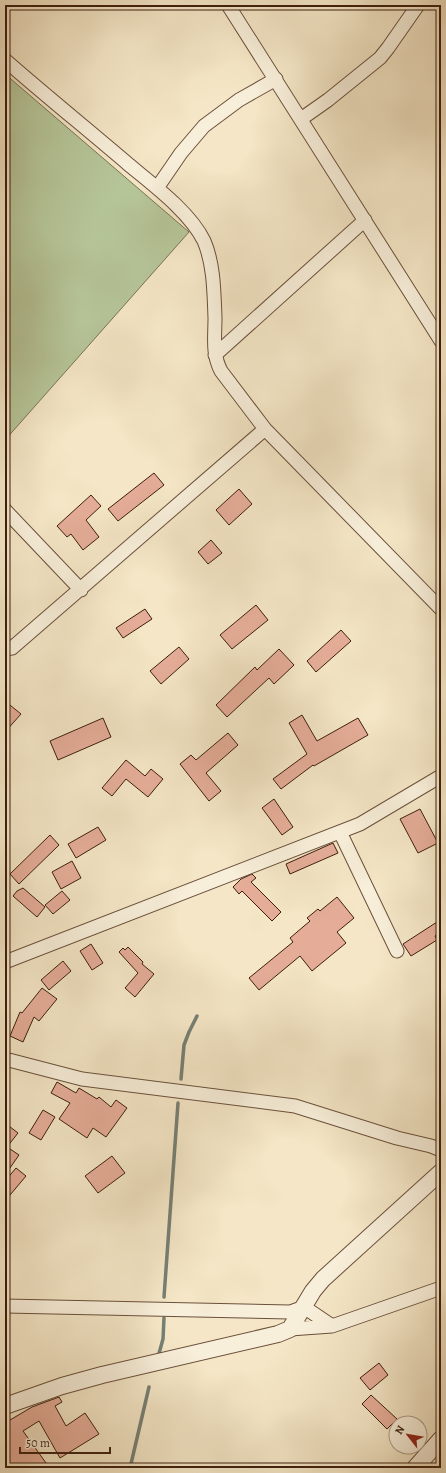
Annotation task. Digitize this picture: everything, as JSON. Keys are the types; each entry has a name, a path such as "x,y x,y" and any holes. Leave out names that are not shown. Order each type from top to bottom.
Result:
{"street":[{"path":"228,5 441,341"},
{"path":"301,119 328,100 380,58 418,5"},
{"path":"5,60 157,188 193,223 204,241 210,260 215,318 215,355 217,364 221,371 265,429 441,610"},
{"path":"157,188 181,153 204,126 239,100 276,79"},
{"path":"215,355 365,220"},
{"path":"5,649 12,648 81,590 265,429"},
{"path":"5,510 81,590"},
{"path":"5,962 360,824 441,776"},
{"path":"340,832 397,951"},
{"path":"5,1059 82,1079 295,1106 397,1138 432,1146 441,1150"},
{"path":"290,1329 312,1291 322,1278 441,1172"},
{"path":"5,1406 102,1374 258,1339 290,1329 332,1326 441,1288"},
{"path":"5,1306 290,1312 304,1306"},
{"path":"304,1306 332,1326"},
{"path":"415,1468 441,1440"}],"green space":[{"path":"5,74 189,232 5,440"}],"building":[{"path":"154,473 164,485 118,521 108,509"},
{"path":"239,489 252,504 229,525 216,510"},
{"path":"91,495 101,506 86,520 99,537 83,550 71,534 67,537 57,526"},
{"path":"211,540 222,553 208,564 198,552"},
{"path":"256,605 268,620 232,649 220,635"},
{"path":"145,609 152,619 123,638 116,628"},
{"path":"341,630 351,641 316,672 307,661"},
{"path":"179,647 189,659 161,684 150,671"},
{"path":"279,649 294,665 274,684 269,678 227,717 216,705 255,667 257,670"},
{"path":"5,701 21,714 5,732"},
{"path":"302,715 317,741 358,718 368,735 314,766 313,765 281,789 273,779 307,754 289,723"},
{"path":"103,718 111,737 58,760 50,741"},
{"path":"228,733 238,745 206,773 221,791 209,801 180,764 191,755 196,760"},
{"path":"126,760 145,776 151,769 163,779 148,797 126,779 112,796 102,788"},
{"path":"274,799 293,827 282,835 262,808"},
{"path":"420,809 438,843 418,853 400,819"},
{"path":"98,827 106,840 76,858 68,844"},
{"path":"50,835 59,845 19,884 10,874"},
{"path":"333,843 338,853 290,874 286,864"},
{"path":"72,861 81,878 61,889 52,872"},
{"path":"252,874 256,878 251,882 281,912 272,921 242,891 239,894 233,887 241,879"},
{"path":"23,888 45,907 37,917 13,896 17,891"},
{"path":"62,891 70,900 53,914 45,905"},
{"path":"337,897 354,918 337,932 346,943 312,971 300,956 259,990 249,978 293,942 290,938 310,921 307,918 318,909 320,911"},
{"path":"437,922 441,928 441,932 435,936 437,940 411,956 403,944"},
{"path":"91,944 103,963 92,970 80,951"},
{"path":"128,947 143,962 142,964 154,974 135,997 125,988 138,973 119,952 123,948 125,950"},
{"path":"63,961 71,971 49,990 41,980"},
{"path":"42,988 57,999 39,1021 34,1017 23,1042 10,1036 20,1012 22,1013"},
{"path":"57,1082 76,1093 79,1088 97,1099 99,1097 111,1107 116,1100 127,1108 106,1137 93,1128 87,1138 59,1119 70,1103 51,1093"},
{"path":"43,1110 55,1117 41,1140 29,1133"},
{"path":"5,1123 18,1133 7,1147 19,1155 5,1175"},
{"path":"112,1156 125,1173 98,1193 85,1176"},
{"path":"16,1168 26,1176 5,1201 5,1181"},
{"path":"379,1363 388,1375 370,1390 360,1378"},
{"path":"371,1395 393,1415 388,1415 388,1428 387,1429 362,1404"},
{"path":"59,1397 62,1402 55,1406 66,1426 85,1413 99,1434 60,1458 39,1421 23,1431 46,1463 38,1468 5,1468 5,1423 32,1407"}],"waterway":[{"path":"181,1079 184,1045 197,1016"},
{"path":"164,1297 178,1103"},
{"path":"158,1357 163,1339 164,1318"},
{"path":"130,1468 149,1387"}]}
